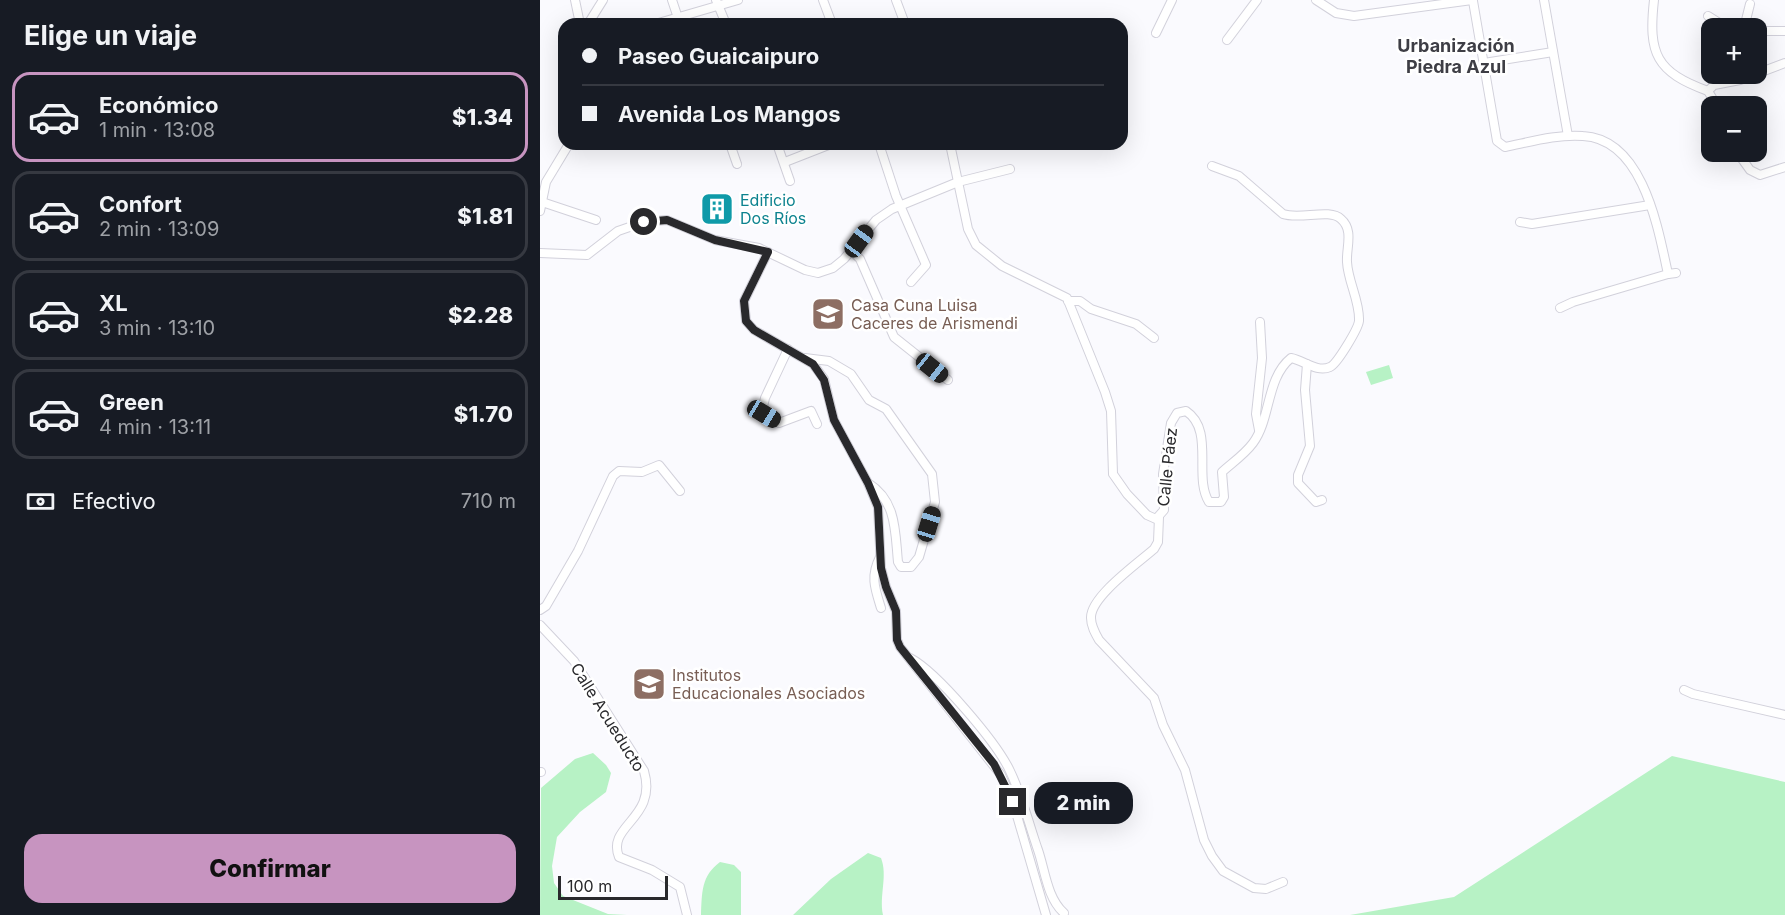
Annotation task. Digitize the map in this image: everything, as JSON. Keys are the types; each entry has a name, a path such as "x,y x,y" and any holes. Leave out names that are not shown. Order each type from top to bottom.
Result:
{"street":[{"path":"575,0 579,18"},
{"path":"592,18 603,0"},
{"path":"672,0 678,18"},
{"path":"684,18 718,3 738,0"},
{"path":"823,0 830,18"},
{"path":"896,0 903,18"},
{"path":"1156,33 1172,0"},
{"path":"1227,40 1257,0"},
{"path":"1317,0 1336,13 1354,16 1472,1 1497,141 1500,145 1505,147 1568,136 1596,138 1618,150 1633,169 1650,205 1672,274 1573,302 1560,308"},
{"path":"1544,0 1568,136"},
{"path":"1654,0 1652,25 1655,51 1662,64 1674,76 1708,91 1711,96"},
{"path":"718,3 724,18"},
{"path":"1746,18 1750,4"},
{"path":"1767,31 1785,31"},
{"path":"1484,63 1553,52"},
{"path":"1708,91 1714,85 1740,80 1785,63"},
{"path":"565,150 546,182 541,206 596,220"},
{"path":"732,150 737,164"},
{"path":"780,150 790,181"},
{"path":"785,162 816,150"},
{"path":"881,150 900,205 926,265 911,282"},
{"path":"951,150 968,230 976,245 1002,266 1061,294 1068,301 1080,301 1091,309 1136,324 1154,338"},
{"path":"1744,162 1750,170 1760,175 1785,167"},
{"path":"1212,166 1239,176 1283,214 1291,217 1333,214 1339,216 1347,226 1347,263 1359,323 1337,363 1324,369 1307,364 1305,390 1310,446 1298,483 1311,499 1316,502 1322,500"},
{"path":"540,253 587,255 618,231 644,222 660,220 677,224 715,240 768,252 805,270 818,273 833,268 852,251 876,220 900,205 958,182 1010,169"},
{"path":"1520,222 1532,224 1650,205"},
{"path":"852,251 860,259 894,337 948,380"},
{"path":"768,252 744,301 744,315 749,326 805,358 819,370 824,380 834,420 868,483 880,517 880,557 883,580 897,616 897,640 905,655 1001,775 1013,802 1047,915 1066,914"},
{"name":"Calle Páez","path":"1068,301 1106,392 1111,411 1113,474 1119,486 1151,518 1159,517 1165,504 1162,481 1170,432 1177,413 1186,411 1198,424 1204,476 1203,494 1209,502 1221,502 1224,497 1222,472 1254,442 1278,374 1291,358 1307,364"},
{"path":"1259,430 1256,414 1262,358 1260,322"},
{"path":"788,349 765,398 762,411 779,423 811,411 817,424"},
{"path":"805,358 820,358 851,374 869,400 886,409 932,474 935,502 919,557 911,567 901,567 898,562 894,516 890,504 876,488 868,483"},
{"path":"540,610 546,606 578,551 613,476 618,471 642,472 659,465 680,491"},
{"path":"1159,517 1158,542 1154,549 1095,601 1090,616 1094,630 1099,640 1154,698 1163,725 1185,770 1204,840 1223,872 1254,888 1266,889 1283,882"},
{"path":"880,557 873,571 873,579 881,608"},
{"name":"Calle Acueducto","path":"540,625 574,661 644,771 647,781 645,800 642,808 617,840 616,849 619,857 652,870 680,887 684,894 687,915"},
{"path":"905,655 924,666 933,675 980,729 1010,770 1042,860 1050,892 1057,906 1066,914"},
{"path":"1684,690 1785,715"}],"green space":[{"path":"1389,365 1393,378 1371,385 1366,372"},
{"path":"593,753 611,773 606,792 580,812 557,837 552,866 554,883 563,896 608,914 627,915 540,915 541,788 575,759"},
{"path":"1672,756 1785,782 1785,915 1350,915 1454,897"},
{"path":"868,853 881,858 883,865 883,915 793,915 831,879"},
{"path":"720,862 734,865 741,872 741,915 701,915 702,892 706,879"}],"place":[{"name":"Edificio Dos Ríos","path":"717,209"},
{"name":"Casa Cuna Luisa Caceres de Arismendi","path":"828,314"},
{"name":"Institutos Educacionales Asociados","path":"649,684"}],"district":[{"name":"Urbanización Piedra Azul","path":"1456,55"}],"route":[{"path":"644,222 667,220 715,240 759,248 768,252 744,301 746,321 754,330 805,358 819,370 827,388 830,411 878,507 881,528 879,544 881,568 883,580 896,611 899,636 897,640 900,647 994,764 1013,802"}]}
